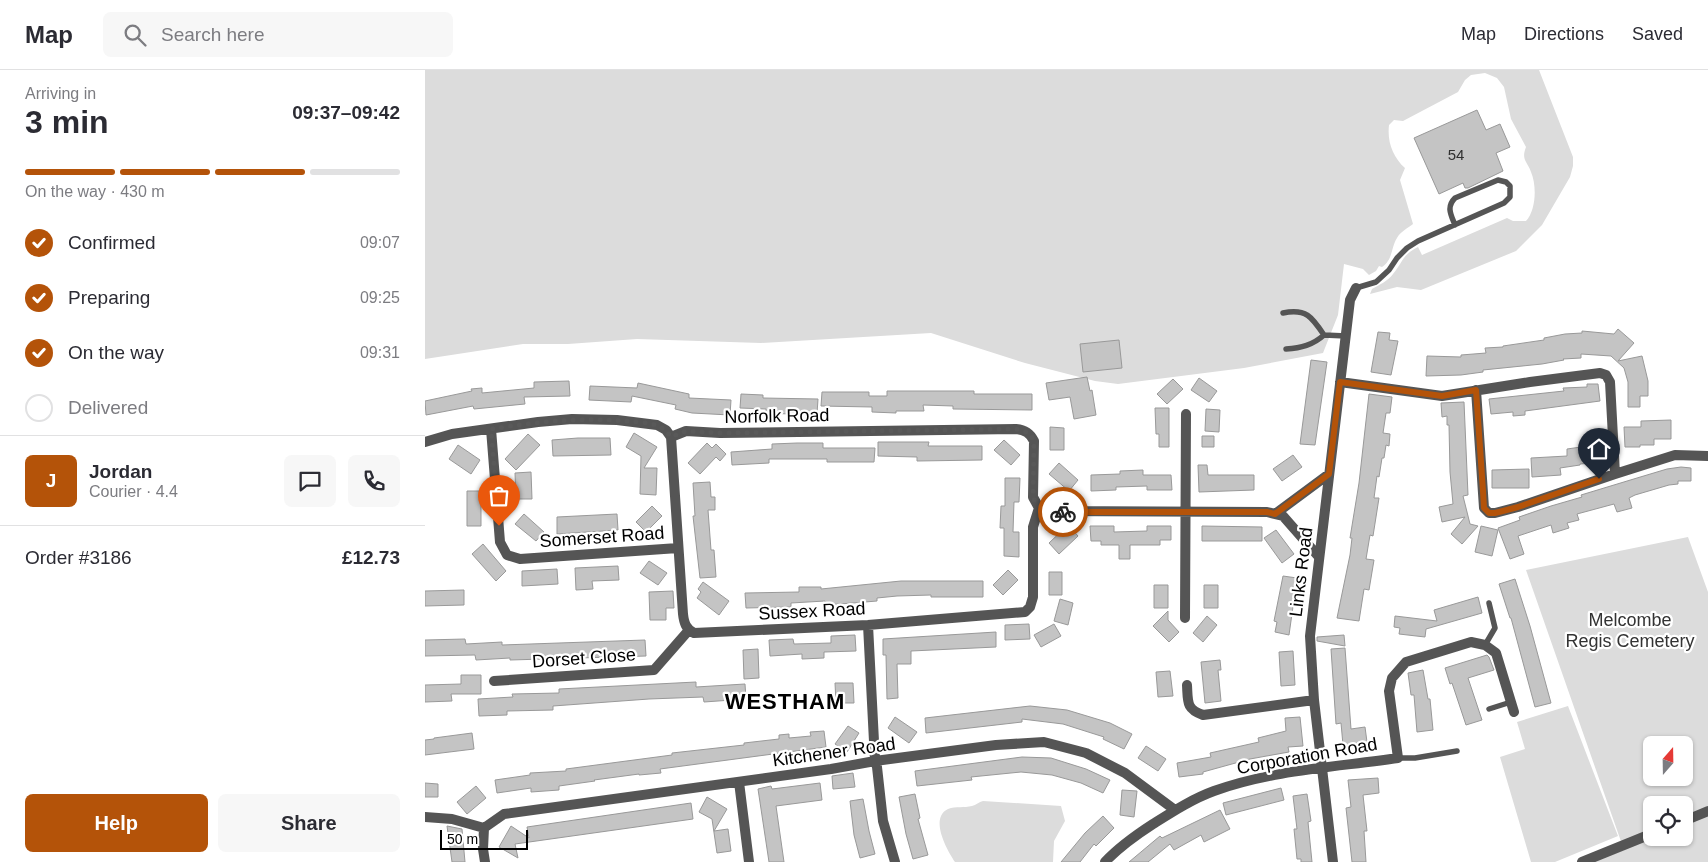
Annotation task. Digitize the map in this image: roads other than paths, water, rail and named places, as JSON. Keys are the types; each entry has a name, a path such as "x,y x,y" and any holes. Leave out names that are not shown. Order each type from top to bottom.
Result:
{"street":[{"name":"Links Road","path":"1333,862 1314,700 1310,636 1346,336 1351,300 1356,288"},
{"path":"1340,382 1442,396 1600,373 1606,375 1610,382 1615,474"},
{"path":"1476,390 1483,500 1484,508 1489,513 1518,507 1675,455 1708,456"},
{"path":"1185,618 1187,414"},
{"path":"425,442 452,434 572,419 617,420 657,425 666,430 671,437 683,614 685,624 689,630"},
{"name":"Somerset Road","path":"491,429 500,542 503,551 507,555 520,559 678,548"},
{"name":"Norfolk Road","path":"671,437 686,431 720,433 1024,430 1034,441 1033,497 1039,508"},
{"path":"1275,514 1329,474"},
{"path":"1039,508 1049,512 1267,512 1283,516 1319,557"},
{"name":"Sussex Road","path":"689,630 699,634 867,625 1025,612 1030,607 1033,597 1033,527 1039,508"},
{"path":"867,625 875,762 883,821 895,862"},
{"name":"Dorset Close","path":"494,681 654,670 689,630"},
{"name":"Corporation Road","path":"1105,862 1123,845 1175,810 1212,792 1247,780 1398,758 1389,691 1392,678 1398,670 1406,662 1471,642 1485,645"},
{"path":"1485,645 1496,653 1513,707"},
{"path":"1187,685 1190,707 1193,712 1203,715 1259,709 1314,700"},
{"name":"Kitchener Road","path":"484,828 504,814 996,745 1044,742 1085,753 1125,773 1175,810"},
{"path":"739,782 749,862"},
{"path":"1693,817 1708,811"},
{"path":"425,817 452,819 484,828 483,849 485,862"},
{"path":"1582,862 1643,837"}],"lane":[{"name":"Links Road","path":"1356,288 1376,282 1389,270 1407,248 1504,203 1510,196 1510,186 1503,180 1493,181 1455,198 1450,204 1450,209 1455,225"},
{"path":"1283,313 1303,312 1315,321 1324,335"},
{"path":"1286,349 1307,346 1316,342 1324,335 1346,336"},
{"path":"1485,645 1495,628 1489,603"},
{"path":"1489,709 1513,707"},
{"path":"1398,758 1415,758 1457,751"}],"district":[{"name":"WESTHAM","path":"785,701"}],"park label":[{"name":"Melcombe Regis Cemetery","path":"1630,630"}]}
